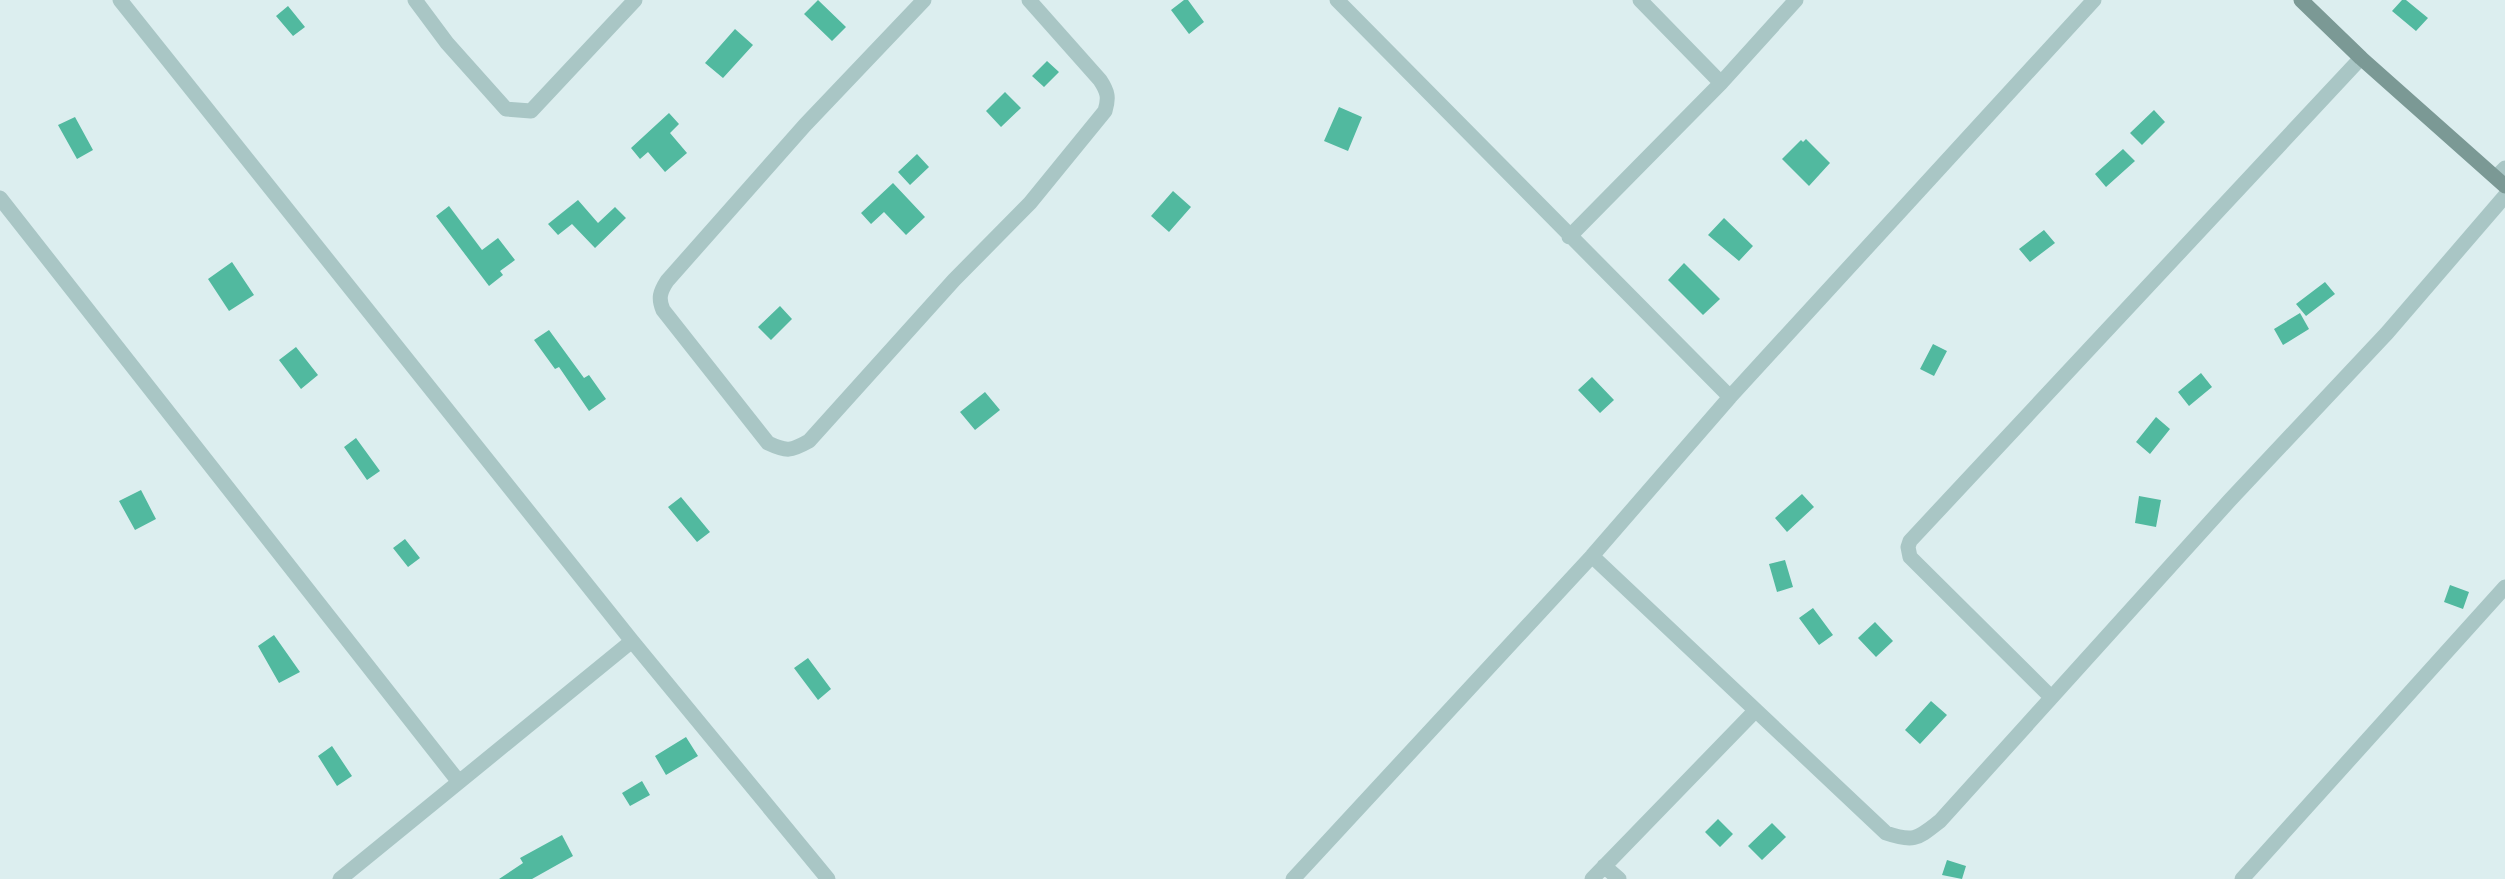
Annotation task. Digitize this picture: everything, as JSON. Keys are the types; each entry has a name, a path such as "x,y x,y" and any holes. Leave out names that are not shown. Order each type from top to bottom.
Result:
{"street":[{"path":"120,0 632,641 828,879"},
{"path":"415,0 447,42 506,109 531,112 635,0"},
{"path":"924,0 805,125 667,281 660,292 659,301 663,310 768,443 780,449 794,450 808,441 954,280 1030,203 1105,111 1109,100 1107,90 1029,0"},
{"path":"1337,0 1569,237 1730,397"},
{"path":"1640,0 1721,83"},
{"path":"1569,237 1721,83 1796,0"},
{"path":"1292,879 1592,556 1730,397 2094,0"},
{"path":"2301,0 2361,58 2502,177"},
{"path":"2051,696 1910,557 1908,547 1910,541 2361,58"},
{"path":"1592,556 1886,833 1902,839 1917,838 1940,821 2230,500 2387,333 2505,196"},
{"path":"0,198 459,782"},
{"path":"2242,879 2505,587"},
{"path":"340,879 632,641"},
{"path":"1592,879 1755,711"},
{"path":"1604,866 1619,879"}],"building":[{"path":"818,0 846,27 832,41 804,14"},
{"path":"1184,0 1188,0 1204,22 1189,34 1171,10"},
{"path":"2402,0 2406,0 2428,18 2416,31 2392,11"},
{"path":"288,6 305,27 293,36 276,16"},
{"path":"735,29 753,45 723,78 705,63"},
{"path":"1047,61 1059,72 1044,87 1032,76"},
{"path":"1005,92 1021,108 1001,127 986,111"},
{"path":"1339,107 1362,117 1348,151 1324,141"},
{"path":"2154,110 2165,122 2142,145 2130,133"},
{"path":"669,113 679,124 670,133 687,153 665,172 648,152 640,159 631,148"},
{"path":"75,117 93,150 77,159 58,125"},
{"path":"1806,139 1830,163 1809,186 1782,159 1801,140 1803,142"},
{"path":"2123,149 2135,161 2106,187 2095,174"},
{"path":"917,154 929,167 910,185 898,172"},
{"path":"893,183 925,217 906,235 884,212 871,224 861,213"},
{"path":"1173,191 1191,207 1169,232 1151,216"},
{"path":"578,200 598,223 615,207 626,218 595,248 572,224 558,235 548,224"},
{"path":"449,206 482,250 498,238 515,260 500,271 503,275 489,286 436,216"},
{"path":"1724,218 1753,246 1739,261 1708,235"},
{"path":"2044,230 2055,243 2030,262 2019,249"},
{"path":"232,262 254,295 229,311 208,279"},
{"path":"1684,263 1720,299 1703,315 1668,280"},
{"path":"2325,282 2335,294 2306,316 2296,304"},
{"path":"780,306 792,319 771,340 758,327"},
{"path":"2300,313 2309,329 2283,345 2274,329"},
{"path":"549,330 584,378 589,375 606,399 589,411 559,367 555,369 534,340"},
{"path":"1933,344 1947,351 1934,376 1920,369"},
{"path":"296,347 318,375 301,389 279,360"},
{"path":"2201,373 2212,387 2189,406 2178,392"},
{"path":"1592,377 1614,400 1600,413 1578,390"},
{"path":"985,392 1000,410 975,430 960,412"},
{"path":"2156,417 2170,429 2150,454 2136,442"},
{"path":"356,438 380,471 367,480 344,447"},
{"path":"141,490 156,519 135,530 119,501"},
{"path":"1802,494 1814,507 1787,532 1775,518"},
{"path":"2139,496 2161,500 2156,527 2135,523"},
{"path":"681,497 710,532 697,542 668,507"},
{"path":"405,539 420,558 408,567 393,548"},
{"path":"1785,560 1793,587 1777,592 1769,564"},
{"path":"2450,585 2469,592 2463,609 2444,602"},
{"path":"1813,608 1833,635 1819,645 1799,618"},
{"path":"1875,622 1893,641 1876,657 1858,638"},
{"path":"274,635 300,672 279,683 258,646"},
{"path":"808,658 831,689 818,700 794,668"},
{"path":"1931,701 1947,715 1920,744 1905,730"},
{"path":"686,737 698,756 666,775 655,756"},
{"path":"332,746 352,776 337,786 318,756"},
{"path":"642,781 650,795 630,806 622,793"},
{"path":"1718,819 1733,834 1720,847 1705,832"},
{"path":"1772,823 1786,837 1762,860 1748,846"},
{"path":"562,835 573,856 532,879 499,879 523,863 520,858"},
{"path":"1947,860 1966,866 1962,879 1942,875"}]}
